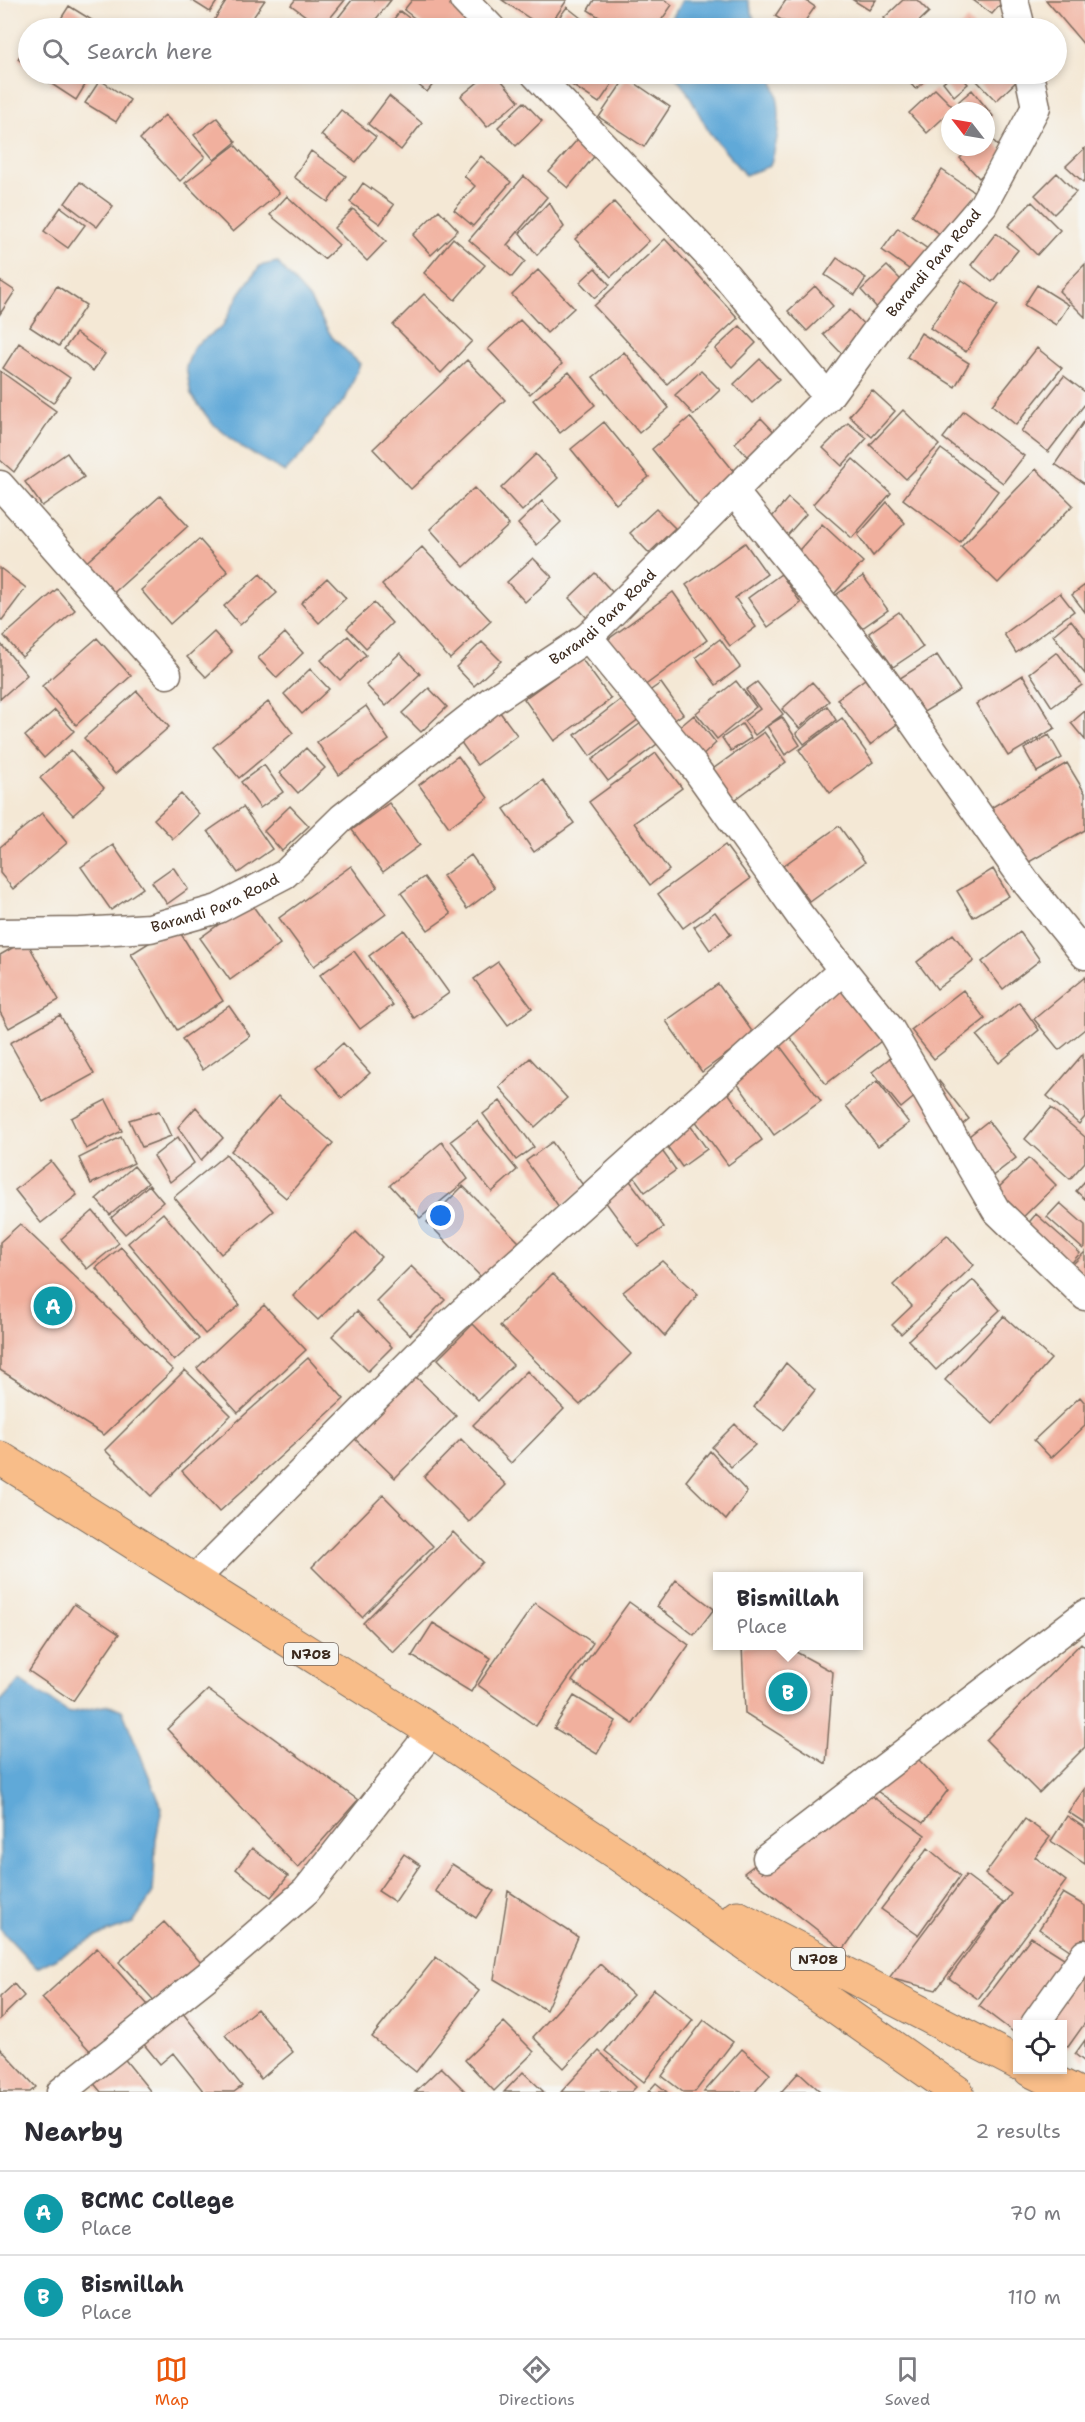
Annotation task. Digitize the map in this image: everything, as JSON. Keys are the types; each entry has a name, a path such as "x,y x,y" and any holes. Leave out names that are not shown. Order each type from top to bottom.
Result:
{"highway":[{"name":"N708","path":"0,1458 432,1731 619,1856 957,2092"},
{"name":"N708","path":"619,1856 1013,2057"},
{"name":"N708","path":"1044,2074 1075,2092"}],"street":[{"path":"464,0 481,18"},
{"path":"1015,0 1019,18"},
{"path":"545,84 714,260 828,397"},
{"name":"Barandi Para Road","path":"0,933 150,928 218,909 285,874 342,818 491,701 588,637 828,397 880,326 983,205 1036,107 1031,84"},
{"path":"0,485 167,674"},
{"path":"734,492 876,669 1025,881 1085,955"},
{"path":"588,637 693,765 801,917 890,1029 996,1210 1085,1296"},
{"path":"194,1580 446,1326 843,970"},
{"path":"767,1858 1085,1614"},
{"path":"61,2092 216,1970 306,1891 432,1731"},
{"path":"1039,2020 1085,1954"}],"water":[{"path":"682,0 748,0 754,18 672,18"},
{"path":"681,84 773,84 779,108 779,120 770,166 745,175 709,132"},
{"path":"277,262 309,298 332,337 360,364 345,400 325,421 313,443 285,472 244,449 212,423 191,395 186,367 194,346 222,327 240,293 260,266"},
{"path":"20,1680 69,1713 109,1705 122,1710 162,1808 156,1839 153,1893 133,1923 98,1936 37,1968 0,1929 0,1702"}],"building":[{"path":"191,0 218,0 210,12"},
{"path":"227,0 265,0 253,18 215,18"},
{"path":"295,0 345,0 330,18 309,18 291,5"},
{"path":"352,0 391,0 377,18 338,18"},
{"path":"412,0 450,0 473,18 414,18 404,10"},
{"path":"502,0 567,0 555,18 529,18"},
{"path":"594,0 665,0 672,5 663,18 600,18 588,10"},
{"path":"786,0 805,0 815,7 807,18 775,16"},
{"path":"853,0 876,0 869,10"},
{"path":"903,0 917,0 929,12 923,18 884,18"},
{"path":"973,0 1001,0 1003,1 992,14"},
{"path":"1046,0 1085,0 1085,46 1067,25 1067,18 1061,18"},
{"path":"69,6 88,18 61,18"},
{"path":"567,7 581,18 559,18"},
{"path":"400,11 409,18 395,18"},
{"path":"52,84 86,84 76,100"},
{"path":"97,84 106,84 130,100 116,122 85,103"},
{"path":"417,84 433,84 427,92"},
{"path":"476,84 505,84 519,101 487,127 461,96"},
{"path":"570,84 612,84 599,103"},
{"path":"621,84 636,84 670,107 644,147 599,117"},
{"path":"911,84 921,84 916,89"},
{"path":"945,84 968,84 954,96"},
{"path":"980,84 1014,84 996,101"},
{"path":"935,89 948,102 941,102 941,120 927,133 909,113"},
{"path":"972,90 982,102 960,102"},
{"path":"389,96 422,123 401,150 368,124"},
{"path":"524,102 542,121 516,146 498,127"},
{"path":"341,110 376,137 356,162 321,135"},
{"path":"165,115 205,157 180,181 140,139"},
{"path":"217,118 236,142 214,160 194,135"},
{"path":"584,132 602,147 568,188 549,172"},
{"path":"995,142 1005,153 979,178 960,158 962,156 995,156"},
{"path":"235,145 279,193 233,232 185,183"},
{"path":"1085,148 1085,180 1083,182 1066,166"},
{"path":"311,151 346,176 328,202 294,177"},
{"path":"481,156 511,182 473,226 454,210 475,186 464,176"},
{"path":"942,170 976,193 946,238 912,215"},
{"path":"1057,173 1076,192 1054,214 1035,195"},
{"path":"524,176 547,197 507,245 525,261 512,277 469,240"},
{"path":"80,182 113,206 97,227 65,203"},
{"path":"363,183 394,205 380,224 350,202"},
{"path":"287,196 339,245 324,259 270,215"},
{"path":"549,202 564,227 537,255 520,233"},
{"path":"614,202 649,241 611,277 575,239"},
{"path":"1032,202 1060,230 1037,255 1008,226"},
{"path":"61,207 85,225 68,248 44,231"},
{"path":"353,209 386,241 367,261 334,228"},
{"path":"439,210 458,230 431,255 413,235"},
{"path":"898,228 932,252 916,274 882,250"},
{"path":"996,233 1018,250 992,282 971,265"},
{"path":"453,238 485,265 455,300 424,273"},
{"path":"665,239 738,318 667,384 594,306"},
{"path":"837,258 866,278 855,295 825,275"},
{"path":"1085,264 1085,317 1059,291"},
{"path":"887,266 906,285 879,310 861,290"},
{"path":"595,268 610,285 595,298 580,282"},
{"path":"538,270 574,308 547,333 512,295"},
{"path":"962,280 998,305 966,352 930,328"},
{"path":"0,281 15,291 0,314"},
{"path":"1037,285 1069,305 1056,325 1024,305"},
{"path":"57,286 86,305 59,346 30,327"},
{"path":"815,286 833,306 807,331 788,311"},
{"path":"424,294 472,341 441,373 393,325"},
{"path":"850,310 868,329 842,354 823,334"},
{"path":"520,320 562,364 530,394 488,349"},
{"path":"740,326 756,343 732,367 715,349"},
{"path":"76,333 105,354 93,371 64,349"},
{"path":"921,333 969,363 955,387 907,357"},
{"path":"19,343 70,378 53,403 3,368"},
{"path":"1037,348 1062,368 1016,425 992,405"},
{"path":"624,352 669,408 639,433 593,377"},
{"path":"760,359 779,379 752,403 734,384"},
{"path":"467,360 505,400 411,489 373,449"},
{"path":"0,371 56,411 14,472 0,460"},
{"path":"701,371 720,390 694,415 675,395"},
{"path":"569,372 595,405 560,433 533,400"},
{"path":"1064,376 1085,392 1085,404 1048,452 1021,431"},
{"path":"872,390 895,411 872,437 849,416"},
{"path":"903,410 939,445 906,479 870,445"},
{"path":"964,411 1024,456 1003,483 943,438"},
{"path":"690,417 737,475 698,506 652,449"},
{"path":"761,418 780,438 753,463 735,443"},
{"path":"1085,420 1085,484 1055,464"},
{"path":"604,422 649,477 616,504 571,449"},
{"path":"848,423 867,438 842,466 823,448"},
{"path":"941,449 998,491 960,542 903,499"},
{"path":"67,453 84,477 42,506 25,482"},
{"path":"536,454 558,478 522,511 501,488"},
{"path":"853,459 891,493 852,538 813,504"},
{"path":"1036,469 1073,505 998,583 961,547"},
{"path":"474,488 509,525 464,567 430,529"},
{"path":"160,496 188,526 109,597 81,567"},
{"path":"788,498 806,514 784,539 767,523"},
{"path":"542,501 561,522 537,545 518,524"},
{"path":"887,502 905,523 873,556 858,535"},
{"path":"656,509 675,528 649,553 630,533"},
{"path":"822,524 863,562 834,594 793,557"},
{"path":"199,539 228,572 170,624 141,590"},
{"path":"745,543 767,574 735,598 756,627 730,646 686,585"},
{"path":"422,547 491,621 450,659 382,585"},
{"path":"533,558 552,577 525,602 507,582"},
{"path":"0,568 26,588 2,620 0,619"},
{"path":"595,573 613,593 587,618 569,598"},
{"path":"260,574 277,593 240,625 224,606"},
{"path":"781,574 801,603 768,627 748,598"},
{"path":"863,576 888,610 858,631 833,597"},
{"path":"327,578 346,598 319,623 301,603"},
{"path":"1085,585 1085,612 1072,595"},
{"path":"57,589 75,610 22,657 4,636"},
{"path":"673,592 707,640 640,689 606,641"},
{"path":"1060,593 1074,611 1016,653 1004,634"},
{"path":"374,603 392,623 366,648 347,628"},
{"path":"899,612 923,647 893,667 869,633"},
{"path":"1071,620 1085,638 1085,674 1053,635"},
{"path":"214,632 232,652 206,677 187,657"},
{"path":"285,633 303,653 277,678 258,658"},
{"path":"348,636 366,655 340,680 321,660"},
{"path":"97,638 131,676 76,725 42,686"},
{"path":"720,639 740,667 716,685 696,657"},
{"path":"482,642 501,661 474,686 456,667"},
{"path":"0,643 27,675 0,699"},
{"path":"1057,652 1082,685 1052,707 1030,673"},
{"path":"400,653 420,674 386,706 366,685"},
{"path":"937,655 960,690 919,715 897,680"},
{"path":"581,658 611,699 554,741 524,699"},
{"path":"310,669 329,689 302,714 284,694"},
{"path":"1023,675 1055,728 1008,756 976,704"},
{"path":"865,679 897,724 870,745 837,699"},
{"path":"736,681 756,707 717,739 696,713"},
{"path":"757,682 783,714 755,735 744,721 760,709 746,690"},
{"path":"812,682 829,701 799,728 782,709"},
{"path":"661,683 683,714 660,730 638,699"},
{"path":"429,688 447,707 421,732 402,713"},
{"path":"137,691 169,727 115,774 84,738"},
{"path":"624,697 640,718 590,756 575,735"},
{"path":"268,702 293,733 239,778 213,747"},
{"path":"366,706 389,740 339,775 317,742"},
{"path":"827,706 836,720 804,744 796,733"},
{"path":"55,710 74,731 44,758 25,736"},
{"path":"499,711 517,735 477,765 460,741"},
{"path":"1085,711 1085,740 1071,723"},
{"path":"694,715 716,743 693,765 670,735"},
{"path":"782,717 800,745 785,755 767,726"},
{"path":"842,718 873,762 830,793 799,750"},
{"path":"641,723 657,744 608,781 592,760"},
{"path":"742,724 751,738 731,751 722,738"},
{"path":"764,732 786,762 721,810 699,779"},
{"path":"1049,735 1062,758 1037,772 1024,749"},
{"path":"306,748 325,768 298,793 280,773"},
{"path":"71,750 104,788 73,815 40,778"},
{"path":"656,753 682,788 634,823 669,870 650,885 589,802"},
{"path":"458,756 488,798 449,827 419,785"},
{"path":"1067,763 1085,793 1085,830 1022,866 989,809"},
{"path":"264,765 283,792 260,808 241,782"},
{"path":"543,780 574,823 534,852 504,809"},
{"path":"181,794 199,814 173,839 154,819"},
{"path":"389,803 420,845 383,872 352,830"},
{"path":"290,806 309,826 282,851 264,831"},
{"path":"243,807 272,849 238,873 208,831"},
{"path":"42,813 67,843 13,889 0,873 0,847"},
{"path":"839,826 865,862 810,902 783,866"},
{"path":"113,845 143,888 111,910 81,867"},
{"path":"725,845 750,879 683,928 658,894"},
{"path":"471,855 495,888 467,909 443,876"},
{"path":"351,866 386,914 314,966 279,918"},
{"path":"173,867 188,889 167,904 152,882"},
{"path":"993,869 1009,896 973,917 957,891"},
{"path":"424,877 451,914 428,930 401,893"},
{"path":"250,902 280,944 230,980 200,938"},
{"path":"715,912 731,934 710,950 694,927"},
{"path":"176,926 223,1001 177,1030 131,954"},
{"path":"404,930 449,993 414,1018 369,956"},
{"path":"1020,932 1040,960 1003,989 982,962"},
{"path":"953,934 974,961 937,989 917,962"},
{"path":"26,940 59,1000 9,1028 0,1012 0,955"},
{"path":"354,951 393,1005 360,1029 320,975"},
{"path":"498,962 532,1008 508,1025 474,979"},
{"path":"1085,977 1085,1029 1059,1050 1034,1019"},
{"path":"848,981 890,1034 826,1084 785,1031"},
{"path":"718,984 754,1034 702,1072 666,1021"},
{"path":"963,990 985,1019 934,1059 911,1030"},
{"path":"1019,1002 1039,1030 999,1063 977,1036"},
{"path":"229,1006 250,1036 203,1070 182,1039"},
{"path":"60,1015 94,1074 43,1102 10,1043"},
{"path":"777,1042 821,1101 774,1135 732,1076"},
{"path":"343,1043 370,1073 342,1098 316,1067"},
{"path":"895,1054 923,1090 901,1108 872,1072"},
{"path":"1083,1054 1085,1117 1079,1124 1047,1096"},
{"path":"530,1058 567,1098 535,1127 499,1087"},
{"path":"877,1081 909,1123 878,1146 846,1106"},
{"path":"939,1081 969,1119 946,1138 916,1099"},
{"path":"724,1087 762,1140 728,1165 689,1112"},
{"path":"278,1096 333,1143 286,1198 231,1151"},
{"path":"106,1100 122,1131 86,1149 71,1118"},
{"path":"500,1101 534,1147 516,1160 483,1114"},
{"path":"196,1107 223,1138 201,1160 178,1127"},
{"path":"1051,1108 1085,1137 1085,1162 1070,1179 1025,1139"},
{"path":"159,1111 171,1136 142,1147 129,1120"},
{"path":"477,1121 517,1170 492,1192 451,1141"},
{"path":"687,1121 707,1149 682,1167 662,1139"},
{"path":"988,1121 1016,1158 978,1187 950,1151"},
{"path":"121,1137 134,1163 91,1184 79,1158"},
{"path":"178,1137 194,1163 170,1182 154,1156"},
{"path":"442,1142 468,1179 420,1218 390,1185"},
{"path":"552,1142 585,1188 559,1207 526,1161"},
{"path":"657,1144 676,1170 645,1192 626,1166"},
{"path":"226,1154 273,1211 221,1254 174,1197"},
{"path":"1029,1158 1056,1185 1018,1222 992,1194"},
{"path":"51,1161 77,1195 41,1223 15,1190"},
{"path":"134,1166 148,1183 110,1215 96,1199"},
{"path":"625,1174 664,1227 638,1246 599,1193"},
{"path":"1085,1181 1085,1199 1076,1191"},
{"path":"149,1185 163,1202 125,1234 111,1218"},
{"path":"463,1186 522,1245 485,1281 427,1222"},
{"path":"1060,1203 1085,1225 1085,1247 1083,1249 1047,1217"},
{"path":"93,1211 119,1243 87,1269 61,1239"},
{"path":"163,1213 240,1305 205,1334 128,1243"},
{"path":"1036,1214 1080,1253 1064,1272 1020,1233"},
{"path":"20,1224 173,1370 104,1435 0,1370 0,1242"},
{"path":"356,1232 381,1257 318,1320 293,1296"},
{"path":"947,1235 974,1265 901,1334 892,1325 912,1306 893,1285"},
{"path":"121,1247 199,1339 174,1361 96,1268"},
{"path":"1085,1252 1085,1278 1072,1265"},
{"path":"662,1261 698,1294 665,1336 623,1292"},
{"path":"411,1266 445,1300 410,1335 376,1301"},
{"path":"552,1274 631,1354 580,1405 500,1326"},
{"path":"973,1280 1000,1310 936,1370 908,1340"},
{"path":"264,1305 306,1350 238,1413 197,1368"},
{"path":"357,1311 392,1347 368,1371 332,1336"},
{"path":"1004,1316 1051,1359 993,1424 945,1380"},
{"path":"473,1324 513,1365 478,1400 438,1359"},
{"path":"308,1358 344,1399 219,1512 182,1471"},
{"path":"786,1363 815,1390 783,1430 754,1407"},
{"path":"185,1370 231,1415 151,1496 105,1450"},
{"path":"527,1371 564,1409 511,1463 473,1425"},
{"path":"415,1376 456,1416 395,1478 353,1437"},
{"path":"1080,1397 1085,1403 1085,1426 1051,1458 1034,1440"},
{"path":"735,1424 755,1445 731,1467 712,1447"},
{"path":"461,1439 506,1485 469,1522 424,1477"},
{"path":"710,1451 747,1492 726,1520 686,1481"},
{"path":"383,1495 433,1546 362,1617 312,1567"},
{"path":"453,1532 483,1562 393,1653 363,1623"},
{"path":"676,1580 713,1610 694,1635 657,1606"},
{"path":"629,1602 689,1645 633,1724 572,1681"},
{"path":"535,1603 593,1643 536,1726 478,1685"},
{"path":"74,1604 119,1634 73,1701 29,1671"},
{"path":"433,1623 491,1658 471,1692 412,1656"},
{"path":"1081,1643 1085,1647 1085,1747 1039,1793 986,1740"},
{"path":"742,1650 792,1650 833,1672 826,1764 745,1713"},
{"path":"208,1690 358,1800 298,1868 167,1729"},
{"path":"574,1696 616,1721 597,1754 554,1728"},
{"path":"910,1755 919,1760 948,1790 923,1823 864,1782"},
{"path":"859,1787 925,1835 843,1950 744,1873"},
{"path":"1085,1788 1085,1823 1068,1812"},
{"path":"1067,1816 1085,1828 1085,1864 1051,1841"},
{"path":"1025,1819 1050,1837 1035,1857 1066,1881 978,1999 949,1978 1011,1894 985,1874"},
{"path":"252,1848 288,1876 271,1897 236,1869"},
{"path":"928,1848 960,1876 918,1935 881,1909"},
{"path":"404,1854 420,1865 395,1902 378,1891"},
{"path":"452,1864 494,1891 476,1918 435,1891"},
{"path":"966,1875 1003,1903 936,1990 889,1978"},
{"path":"508,1891 578,1937 546,2010 494,1979"},
{"path":"1063,1893 1085,1906 1085,1949 1080,1957 1039,1929"},
{"path":"164,1922 202,1964 158,2005 119,1962"},
{"path":"1031,1937 1067,1960 1026,2020 1013,2020 1013,2032 979,2006"},
{"path":"97,1948 148,2005 93,2054 42,1998"},
{"path":"436,1957 479,1991 416,2072 372,2037"},
{"path":"600,1964 633,1995 564,2068 533,2037"},
{"path":"1085,1964 1085,2023 1068,2047 1067,2020 1045,2020"},
{"path":"14,1984 24,1996 0,2019 0,1997"},
{"path":"654,1989 693,2020 644,2082 605,2051"},
{"path":"177,2006 242,2086 234,2092 204,2092 173,2053 160,2064 138,2037"},
{"path":"257,2009 293,2052 261,2079 225,2035"},
{"path":"704,2020 733,2042 695,2092 683,2092 662,2076"},
{"path":"504,2022 534,2052 494,2091 465,2060"},
{"path":"1085,2040 1085,2062 1075,2054"},
{"path":"0,2048 36,2087 30,2092 0,2092"},
{"path":"742,2049 770,2074 755,2092 704,2092"},
{"path":"599,2051 636,2087 631,2092 561,2092"},
{"path":"122,2056 151,2092 101,2092 91,2080"},
{"path":"441,2067 466,2092 415,2092"},
{"path":"523,2072 544,2092 504,2092"},
{"path":"799,2072 821,2092 781,2092"},
{"path":"656,2083 667,2092 648,2092"}],"place":[{"name":"BCMC College","path":"53,1306"},
{"name":"Bismillah","path":"788,1692"}]}
